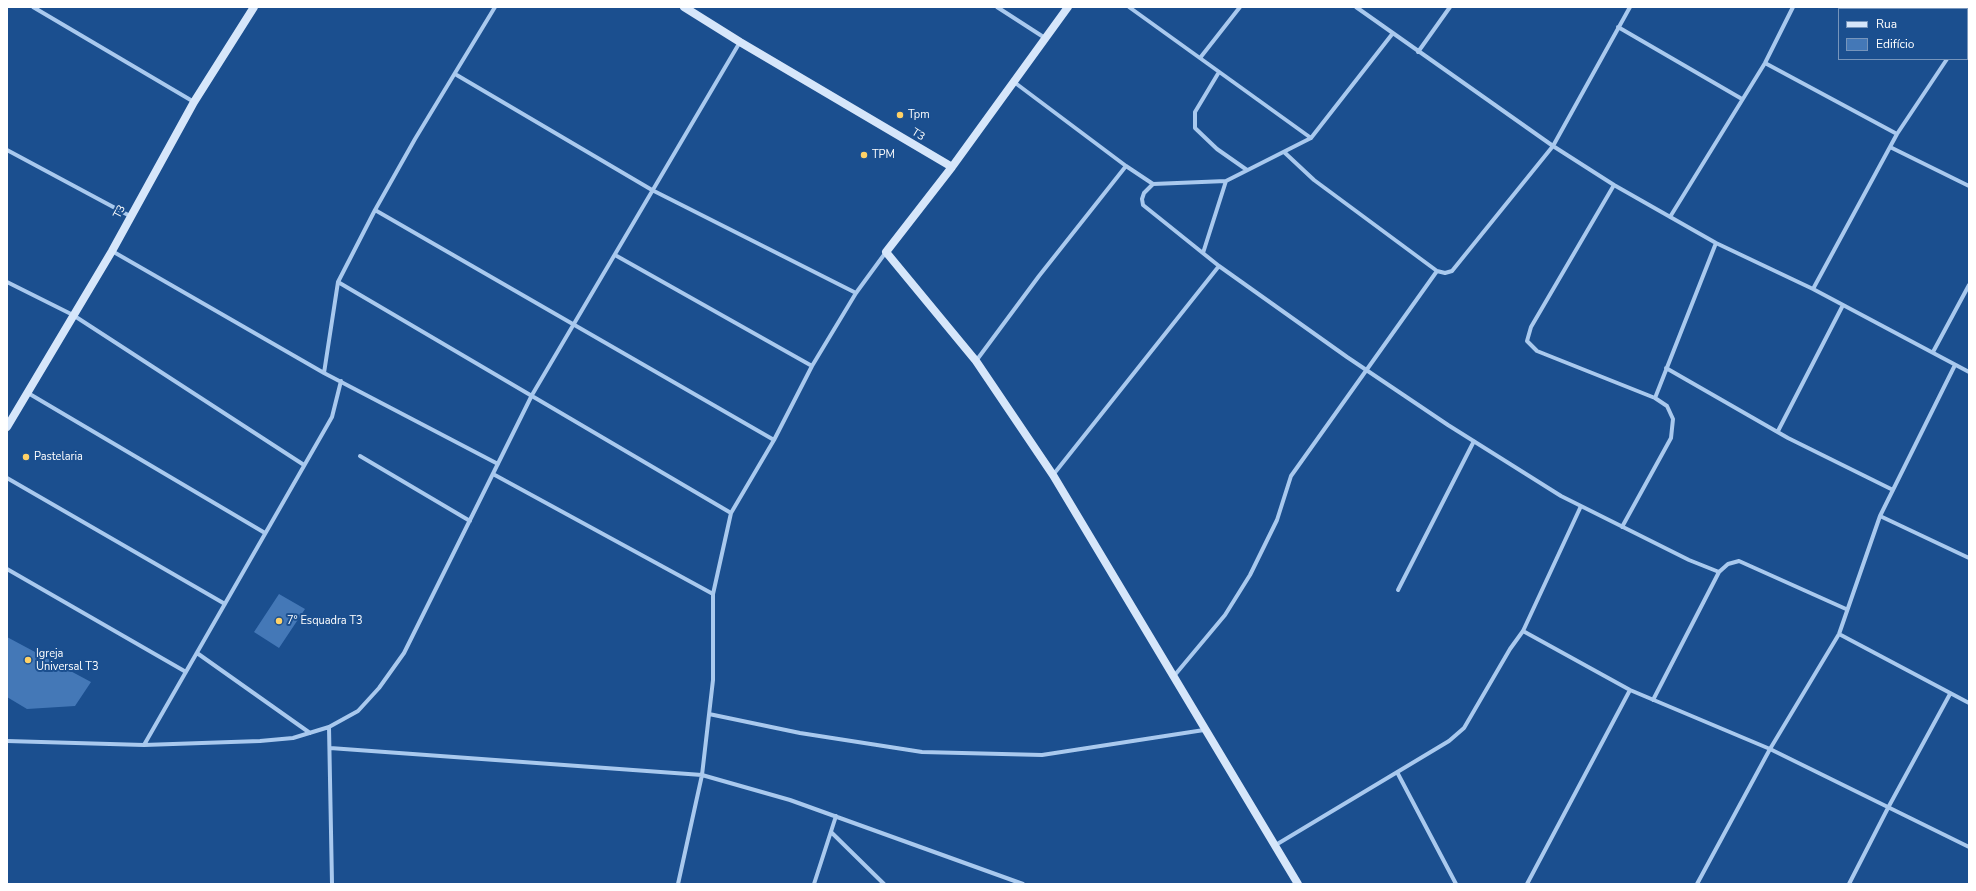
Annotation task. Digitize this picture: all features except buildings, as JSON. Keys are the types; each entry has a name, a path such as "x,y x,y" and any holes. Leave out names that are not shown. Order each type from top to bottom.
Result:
{"street":[{"path":"33,7 194,102"},
{"name":"T3","path":"7,427 73,314 112,251 194,102 254,7"},
{"path":"324,373 338,282 375,210 415,139 495,7"},
{"name":"T3","path":"684,7 740,42 952,167"},
{"path":"996,7 1045,38"},
{"path":"678,884 702,775 713,680 713,594 731,513 774,440 812,366 856,293 952,167 1068,7"},
{"path":"1129,7 1312,138"},
{"path":"1200,58 1240,7"},
{"path":"1356,7 1553,146 1614,185 1716,242 1813,289 1969,372"},
{"path":"1418,52 1450,7"},
{"path":"1284,152 1314,180 1437,271 1445,273 1452,271 1553,146 1630,7"},
{"path":"1670,217 1764,63 1792,7"},
{"path":"1618,27 1742,99"},
{"path":"1014,82 1126,166 1153,184 1226,181 1312,138 1393,33"},
{"path":"7,741 144,746 260,741 293,738 310,733 329,727 358,711 379,688 404,653 532,395 740,42"},
{"path":"1813,289 1897,134 1946,60"},
{"path":"1764,63 1897,134"},
{"path":"1219,72 1195,112 1195,128 1217,148 1247,170"},
{"path":"455,74 652,190 856,293"},
{"path":"1890,148 1969,186"},
{"path":"7,150 130,216"},
{"path":"976,361 1039,276 1126,166"},
{"path":"1204,253 1226,181"},
{"path":"1153,184 1144,193 1142,198 1143,205 1219,266 1366,370 1474,442 1561,496 1688,560 1719,572"},
{"path":"1614,185 1532,327 1527,342 1537,351 1655,398 1667,406 1673,419 1671,438 1622,527"},
{"path":"375,210 774,440"},
{"path":"1655,398 1716,242"},
{"path":"112,251 324,373 498,464"},
{"path":"886,252 976,361 1053,475 1204,730 1298,884"},
{"path":"615,255 812,366"},
{"path":"1053,475 1219,266"},
{"path":"1173,676 1225,615 1250,575 1277,520 1291,476 1437,271"},
{"path":"7,282 73,314 304,465"},
{"path":"338,282 731,513"},
{"path":"1933,352 1969,285"},
{"path":"1778,431 1843,305"},
{"path":"1697,884 1770,749 1839,634 1846,609 1880,516 1955,365"},
{"path":"1666,368 1788,438 1893,490"},
{"path":"144,746 332,417 341,381"},
{"path":"28,393 265,533"},
{"path":"1398,590 1474,442"},
{"path":"360,456 470,521"},
{"path":"493,474 713,594"},
{"path":"7,478 225,604"},
{"path":"1274,846 1449,741 1464,728 1510,649 1523,631 1580,506"},
{"path":"1880,516 1969,558"},
{"path":"1653,700 1719,572 1728,564 1739,561 1846,609"},
{"path":"7,569 186,672"},
{"path":"1523,631 1630,690 1770,749 1889,806 1969,847"},
{"path":"1839,634 1969,703"},
{"path":"197,652 310,733"},
{"path":"1527,884 1630,690"},
{"path":"1849,884 1889,806 1950,694"},
{"path":"709,714 800,733 922,752 1042,755 1204,730"},
{"path":"329,727 332,884"},
{"path":"330,748 702,775 790,800 1023,884"},
{"path":"1397,772 1456,884"},
{"path":"814,884 836,816"},
{"path":"831,832 884,884"}],"place":[{"name":"Tpm","path":"900,115"},
{"name":"TPM","path":"864,155"},
{"name":"Pastelaria","path":"26,457"},
{"name":"7° Esquadra T3","path":"279,621"},
{"name":"Igreja Universal T3","path":"28,660"}]}
